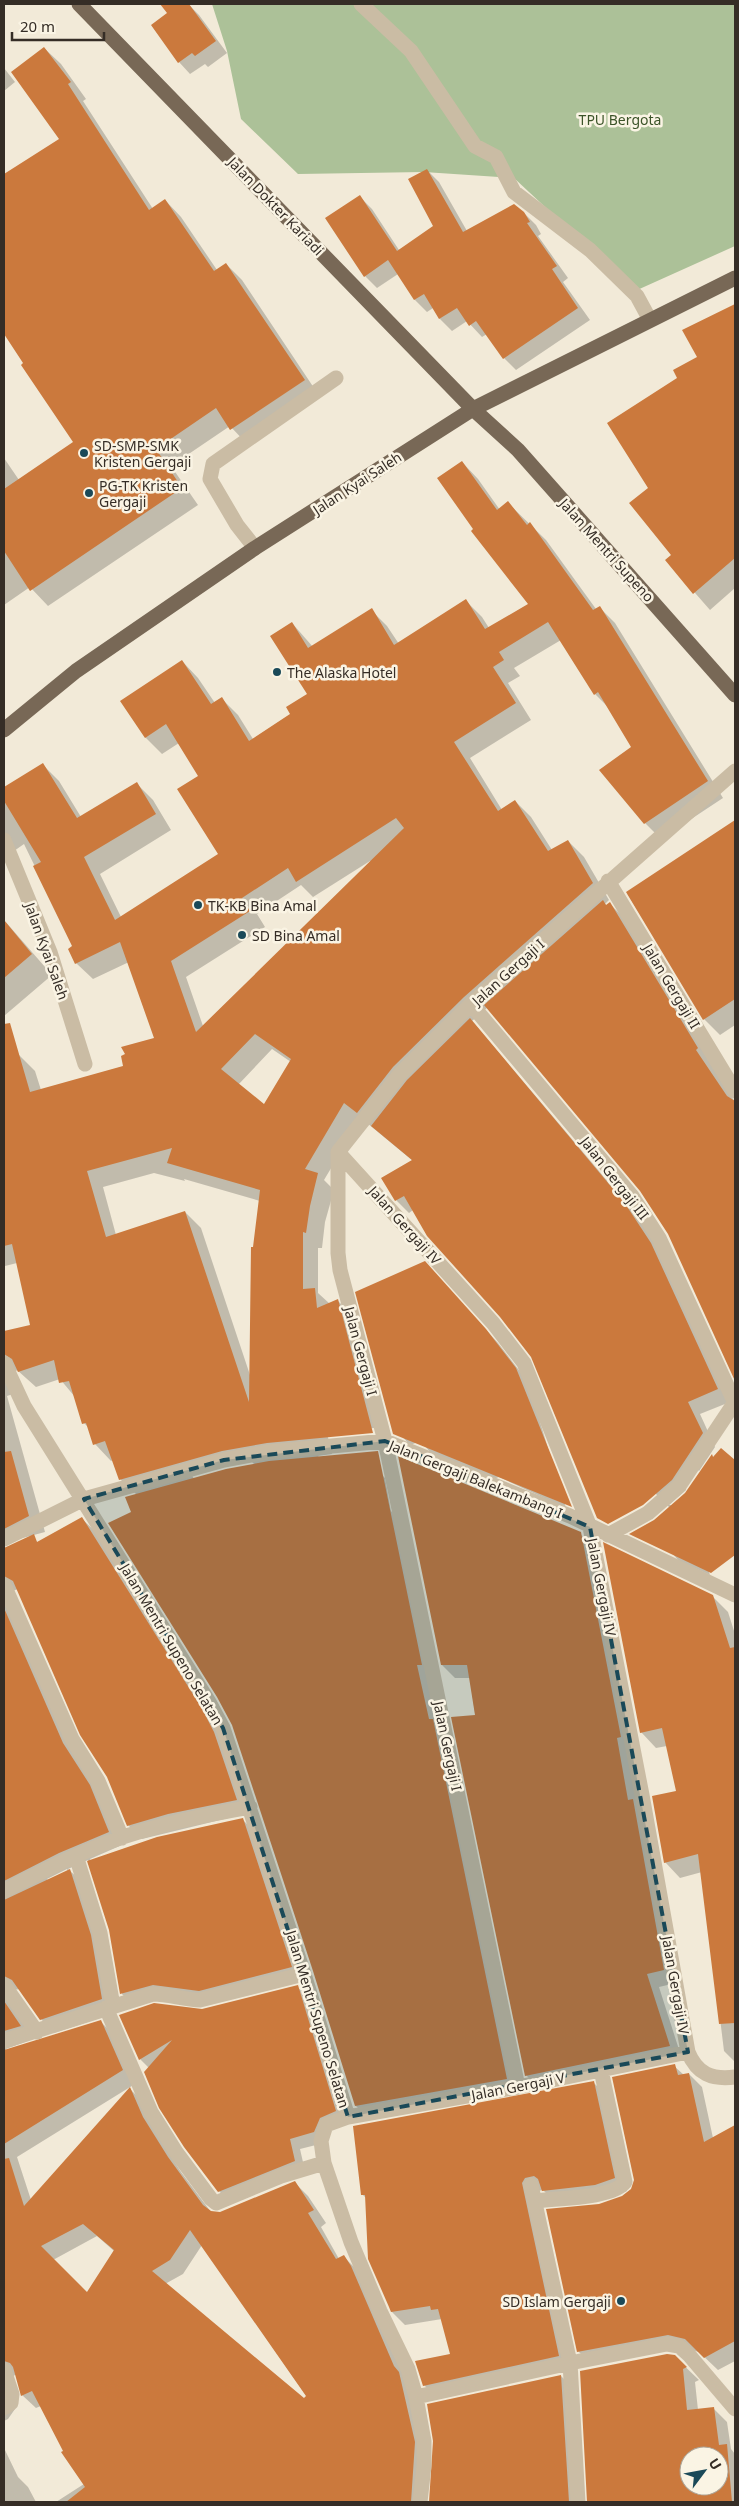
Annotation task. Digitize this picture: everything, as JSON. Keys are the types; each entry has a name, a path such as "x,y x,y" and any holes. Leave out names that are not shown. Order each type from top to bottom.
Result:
{"main road":[{"name":"Jalan Dokter Kariadi","path":"80,4 473,409"},
{"name":"Jalan Kyai Saleh","path":"4,730 76,671 256,548 473,409 735,278"},
{"name":"Jalan Mentri Supeno","path":"473,409 518,450 735,695"}],"street":[{"path":"361,4 412,51 475,146 496,157 514,192 590,250 637,296 650,320"},
{"path":"256,548 236,525 210,479 213,464 336,378"},
{"name":"Jalan Gergaji I","path":"518,2088 385,1441 340,1270 338,1253 338,1152 400,1074 471,1004 608,881 735,771"},
{"name":"Jalan Kyai Saleh","path":"4,840 50,952 85,1064"},
{"name":"Jalan Gergaji II","path":"608,881 735,1091"},
{"name":"Jalan Gergaji III","path":"471,1004 632,1196 647,1217 735,1403"},
{"name":"Jalan Gergaji IV","path":"338,1152 493,1323 524,1363 590,1527 642,1795 688,2052 693,2065 710,2078 728,2078"},
{"name":"Jalan Mentri Supeno Selatan","path":"4,1363 24,1406 84,1499 209,1702 229,1742 348,2117"},
{"path":"608,1535 648,1513 679,1486 735,1403"},
{"name":"Jalan Gergaji Balekambang I","path":"4,1539 84,1499 224,1460 268,1452 385,1441 570,1516 735,1596"},
{"path":"4,1585 72,1739 98,1781 122,1838"},
{"path":"4,1891 76,1856 122,1838 167,1824 250,1807"},
{"path":"76,1856 100,1933 110,2007 151,2112 176,2152 211,2200 216,2203 222,2202 242,2191 281,2176 324,2163"},
{"path":"4,2042 154,1994 166,1994 186,2000 200,2000 304,1974"},
{"path":"4,1985 37,2032"},
{"name":"Jalan Gergaji V","path":"420,2502 424,2441 416,2397 404,2360 380,2311 351,2242 324,2163 322,2132 326,2125 348,2117 518,2088 688,2052"},
{"path":"535,2201 596,2195 616,2190 625,2182 601,2070"},
{"path":"531,2185 570,2363 578,2502"},
{"path":"416,2397 667,2344 679,2346 735,2410"},
{"path":"4,2370 12,2394 12,2403 6,2407"}],"highlighted area":[{"path":"385,1441 590,1527 688,2052 348,2117 223,1728 84,1499 224,1460"}],"green space":[{"name":"TPU Bergota","path":"212,4 735,4 735,246 635,291 514,178 424,172 298,174 241,119 227,51"}],"building":[{"path":"160,4 189,4 216,41 195,56 192,53 178,63 151,25 167,13"},
{"path":"44,47 71,82 68,84 149,210 165,199 214,271 226,263 305,380 230,430 216,408 156,449 182,488 30,591 4,551 4,489 73,442 21,365 23,363 4,334 4,174 59,139 11,72"},
{"path":"427,169 463,232 514,204 524,212 530,222 527,223 557,266 552,269 578,308 503,359 476,321 469,326 457,308 439,319 424,294 414,300 388,260 364,277 325,218 360,195 397,251 433,226 408,179"},
{"path":"735,304 735,558 693,594 665,560 671,555 629,503 648,488 607,423 677,378 673,370 697,357 682,330"},
{"path":"462,461 497,510 508,501 527,525 530,522 593,610 600,606 708,781 644,824 599,770 631,747 598,692 594,695 548,622 499,652 504,660 493,667 516,703 454,742 498,811 515,800 548,851 568,840 593,883 464,997 393,1067 357,1113 344,1103 305,1169 318,1173 306,1233 303,1232 303,1289 315,1288 317,1308 338,1299 373,1433 267,1443 222,1451 119,1480 105,1441 93,1445 86,1423 82,1424 69,1381 59,1383 54,1360 18,1372 12,1359 4,1354 4,1331 30,1325 12,1244 4,1246 4,1024 10,1023 30,1092 123,1066 121,1056 125,1054 121,1047 154,1038 120,942 75,964 68,949 72,946 33,866 41,862 4,801 4,787 43,763 77,818 137,782 156,814 84,857 115,920 218,854 177,789 198,776 166,724 145,738 120,701 182,660 211,704 222,697 249,741 290,714 286,707 307,694 270,636 292,622 308,648 372,608 394,645 466,599 485,629 528,604 471,531 473,529 437,478","holes":["396,818 404,828 196,1032 171,961 250,911 242,898 288,868 296,882","255,1034 291,1059 264,1104 221,1069","172,1148 167,1163 260,1190 253,1247 251,1247 249,1402 185,1211 106,1237 87,1171"]},
{"path":"735,820 735,999 703,1020 626,892"},
{"path":"603,900 606,905 610,902 698,1048 696,1050 727,1096 735,1101 735,1381 668,1234 640,1191 484,1005"},
{"path":"4,920 32,954 4,978"},
{"path":"470,1018 624,1202 651,1243 718,1389 688,1402 703,1433 672,1480 643,1505 608,1524 597,1518 531,1357 500,1317 427,1236 404,1196 395,1201 381,1178 412,1160 371,1126 407,1080"},
{"path":"425,1261 486,1329 516,1368 572,1507 393,1434 355,1292"},
{"path":"721,1448 735,1460 735,1555 711,1573 629,1534 654,1520 685,1493 712,1454 713,1457"},
{"path":"11,1451 29,1516 4,1529 4,1452"},
{"path":"378,1451 422,1665 417,1665 429,1719 433,1719 507,2079 355,2106 313,1971 232,1725 217,1697 108,1523 131,1512 125,1497 226,1469 269,1461"},
{"path":"398,1456 581,1532 621,1737 617,1738 628,1800 633,1799 664,1970 647,1974 670,2046 525,2076 451,1717 475,1715 467,1665 441,1665"},
{"path":"82,1517 201,1707 214,1732 237,1800 168,1814 127,1826 107,1777 80,1735 13,1581 4,1576 4,1548 34,1534 37,1542"},
{"path":"603,1542 713,1595 730,1648 735,1647 735,2023 719,2024 698,1854 664,1863 652,1796 676,1791 662,1728 640,1733"},
{"path":"4,1608 63,1743 90,1785 109,1832 59,1853 4,1881"},
{"path":"243,1818 292,1967 199,1991 153,1985 120,1994 109,1930 87,1861 157,1837"},
{"path":"70,1869 91,1935 102,1999 40,2020 12,1980 4,1976 4,1900"},
{"path":"298,1985 336,2111 320,2118 314,2132 290,2139 295,2161 218,2192 184,2147 159,2108 144,2072 172,2040 139,2060 119,2015 154,2003 202,2009"},
{"path":"4,2001 21,2026 4,2031"},
{"path":"101,2020 123,2070 4,2144 4,2050"},
{"path":"675,2064 678,2075 689,2073 704,2142 735,2125 735,2341 704,2358 685,2339 668,2335 577,2352 546,2209 599,2204 622,2196 631,2189 634,2180 612,2077"},
{"path":"594,2081 615,2178 595,2185 542,2191 538,2179 534,2176 525,2178 522,2183 559,2356 423,2386 415,2361 450,2354 438,2309 431,2310 430,2306 391,2312 368,2259 365,2195 361,2195 353,2126"},
{"path":"130,2087 143,2117 168,2157 203,2205 211,2211 220,2212 295,2181 314,2210 308,2213 336,2259 344,2255 351,2266 394,2366 399,2372 415,2442 411,2502 66,2502 85,2487 61,2452 63,2451 32,2391 21,2396 13,2367 10,2363 4,2361 4,2159 9,2158 24,2206","holes":["83,2224 114,2250 87,2292 41,2246","190,2230 306,2396 304,2398 152,2271 170,2260"]},
{"path":"667,2354 675,2355 687,2367 683,2369 687,2410 714,2407 719,2445 727,2444 727,2446 679,2446 679,2496 729,2496 729,2467 732,2502 587,2502 580,2371"},
{"path":"561,2375 569,2502 429,2502 433,2441 427,2404"}],"place":[{"name":"SD-SMP-SMK Kristen Gergaji","path":"84,453"},
{"name":"PG-TK Kristen Gergaji","path":"89,493"},
{"name":"The Alaska Hotel","path":"277,672"},
{"name":"TK-KB Bina Amal","path":"198,905"},
{"name":"SD Bina Amal","path":"242,935"},
{"name":"SD Islam Gergaji","path":"621,2301"}]}
